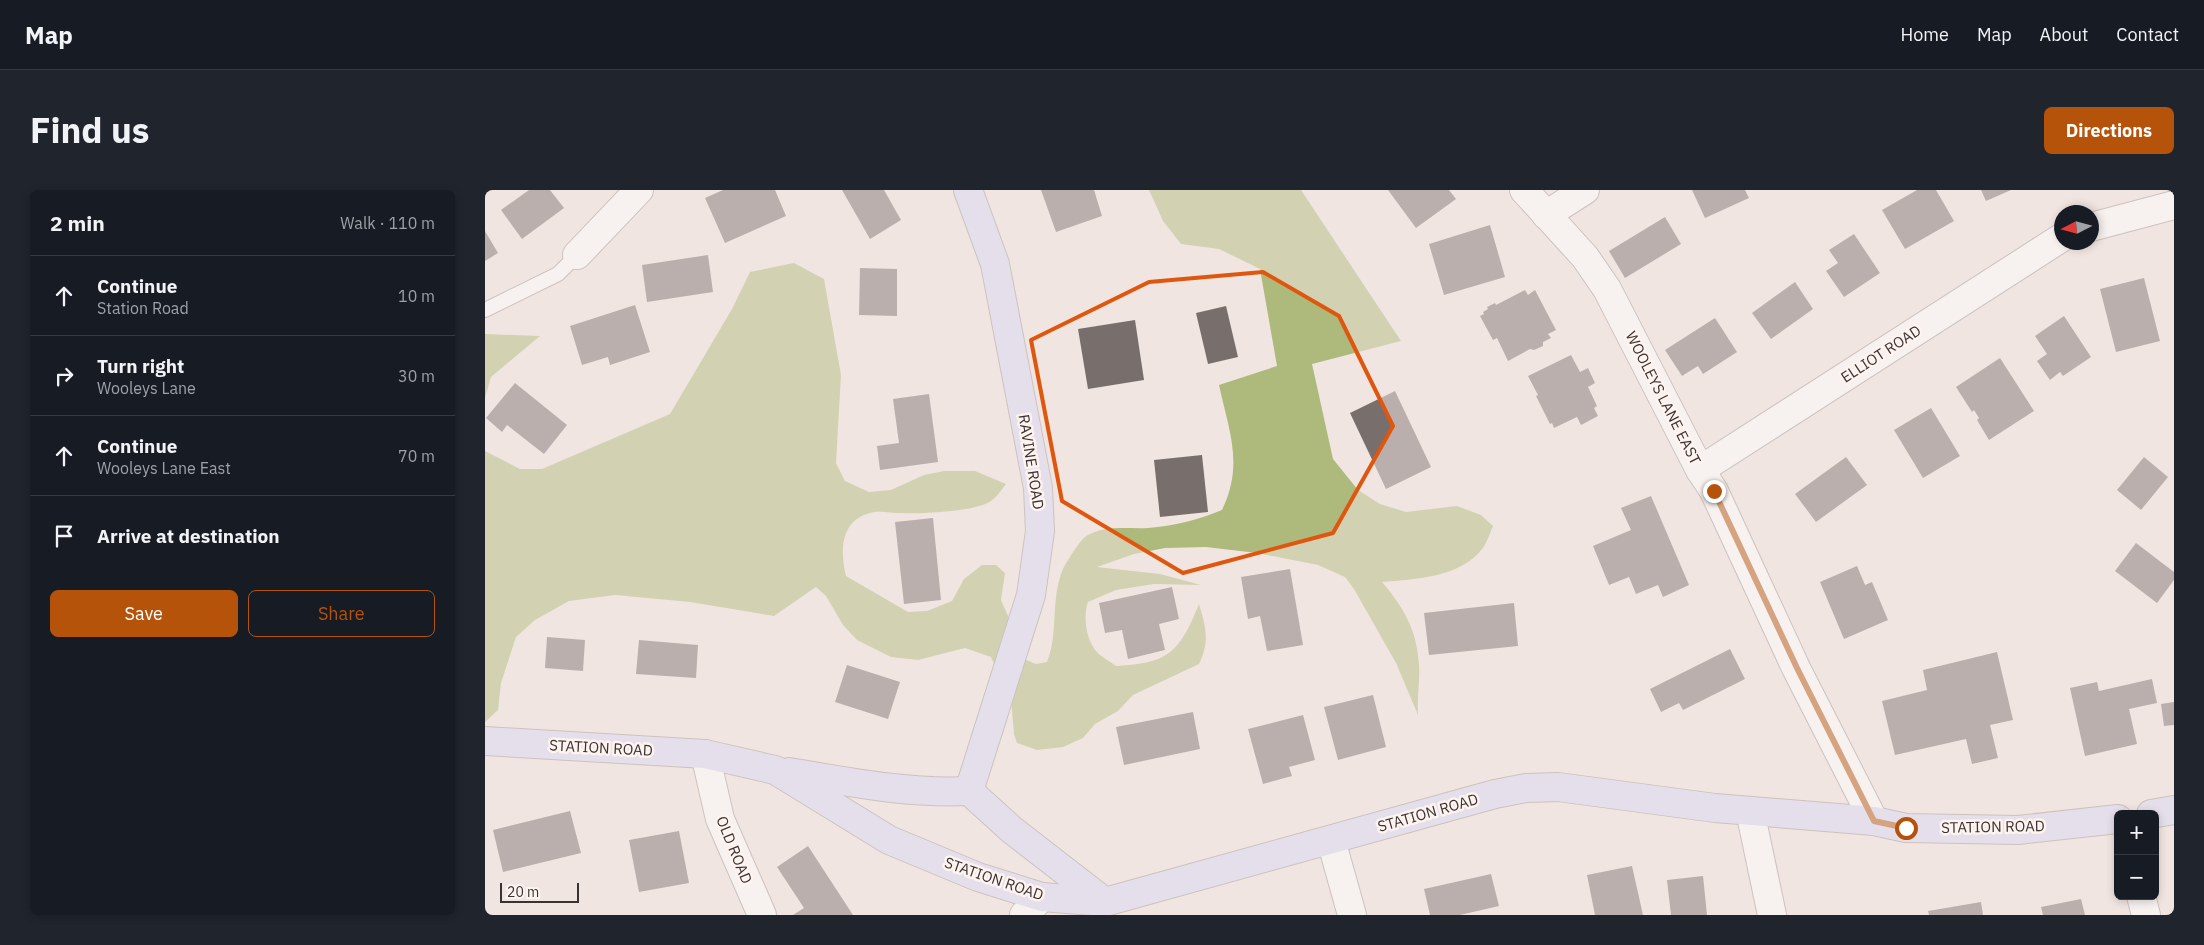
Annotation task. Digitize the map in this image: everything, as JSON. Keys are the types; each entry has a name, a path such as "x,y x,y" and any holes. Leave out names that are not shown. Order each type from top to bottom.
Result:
{"street":[{"name":"RAVINE ROAD","path":"968,190 995,264 1038,488 1040,531 1031,595 969,791"},
{"name":"WOOLEYS LANE EAST","path":"1524,190 1585,257 1607,289 1700,470 1714,491 1797,668 1874,821"},
{"path":"1546,216 1585,190"},
{"path":"577,255 635,191"},
{"path":"2099,225 2174,205"},
{"name":"ELLIOT ROAD","path":"1700,470 2054,242"},
{"name":"STATION ROAD","path":"485,742 705,754 775,770 902,790 969,791"},
{"name":"OLD ROAD","path":"705,754 720,819 762,915"},
{"name":"STATION ROAD","path":"775,770 889,840 979,877 1033,906 1105,902 1495,794 1526,788 1558,787 1750,810 1874,821 1906,828 2017,830 2114,818"},
{"path":"969,791 1011,830 1105,902"},
{"path":"1750,810 1772,915"},
{"path":"2159,813 2174,810"},
{"path":"1331,840 1352,915"},
{"path":"2142,900 2147,915"}],"lane":[{"path":"485,310 558,274 577,255"}],"highlighted area":[{"path":"1263,272 1339,316 1393,426 1333,533 1183,573 1062,501 1031,340 1149,282"}],"green space":[{"path":"1149,190 1301,190 1401,341 1312,364 1333,459 1358,490 1380,504 1406,512 1457,506 1481,515 1493,526 1483,548 1462,566 1423,578 1382,582 1403,610 1412,630 1418,652 1418,715 1396,663 1354,589 1345,577 1318,565 1257,553 1206,547 1165,548 1134,554 1097,567 1160,574 1201,585 1154,584 1116,590 1088,602 1086,608 1086,627 1093,646 1100,655 1116,666 1149,662 1160,658 1178,644 1192,621 1199,604 1206,634 1205,648 1199,664 1133,695 1118,711 1095,724 1083,738 1063,747 1037,750 1017,743 1014,734 1011,699 991,657 965,648 918,660 891,657 857,640 843,625 826,596 816,587 774,616 690,602 615,595 569,601 535,620 516,637 501,683 498,710 485,722 485,451 520,469 542,469 670,414 732,309 750,272 794,263 824,279 841,375 836,463 845,481 869,492 891,490 924,475 944,471 975,471 1006,484 991,501 973,508 947,512 877,512 860,517 848,530 845,538 843,557 846,576 908,612 927,611 952,601 964,579 982,565 996,565 1005,573 1001,600 1008,616 1009,631 1024,659 1036,664 1047,662 1053,639 1055,604 1059,580 1065,565 1078,545 1088,535 1102,530 1167,526 1195,520 1222,510 1229,494 1232,478 1233,448 1219,385 1277,366 1260,269 1219,249 1181,244 1163,221"},
{"path":"485,334 540,336 491,377 485,398"}],"building":[{"path":"529,190 550,190 564,208 522,239 501,210"},
{"path":"723,190 775,190 786,216 725,243 705,198"},
{"path":"842,190 884,190 901,220 870,239"},
{"path":"1041,190 1094,190 1102,216 1056,232"},
{"path":"1388,190 1449,190 1456,199 1416,228"},
{"path":"1692,190 1745,190 1749,198 1705,218"},
{"path":"1917,190 1936,190 1954,221 1905,249 1882,210"},
{"path":"1981,190 2011,190 1986,201"},
{"path":"1665,217 1681,244 1625,278 1609,251"},
{"path":"1490,225 1505,277 1444,295 1429,244"},
{"path":"485,231 498,253 485,261"},
{"path":"1854,234 1880,273 1844,297 1826,271 1838,263 1829,250"},
{"path":"708,255 713,292 647,302 642,265"},
{"path":"860,268 897,269 897,316 859,315"},
{"path":"2144,278 2160,341 2116,352 2100,289"},
{"path":"1795,282 1813,309 1771,339 1752,313"},
{"path":"1525,290 1528,295 1535,290 1556,330 1548,334 1551,338 1543,342 1543,346 1534,350 1530,349 1508,361 1497,338 1493,340 1480,316 1488,309 1487,307 1495,303 1496,305"},
{"path":"635,305 650,352 610,365 608,357 582,365 570,326"},
{"path":"1226,306 1238,357 1208,364 1196,313"},
{"path":"2064,316 2091,357 2063,376 2060,372 2050,380 2037,361 2047,354 2035,336"},
{"path":"1715,318 1737,352 1703,374 1698,366 1682,376 1665,350"},
{"path":"1135,320 1144,380 1088,389 1078,329"},
{"path":"1571,355 1580,372 1588,368 1595,383 1588,387 1597,406 1594,408 1598,416 1581,425 1577,417 1554,428 1552,423 1550,424 1536,396 1538,395 1528,376"},
{"path":"2000,358 2034,411 1989,440 1977,420 1979,418 1974,410 1972,412 1956,387"},
{"path":"515,383 567,425 544,454 507,425 502,432 486,418"},
{"path":"1395,391 1431,467 1386,489 1350,413"},
{"path":"929,394 938,462 880,470 877,446 899,443 893,399"},
{"path":"1931,408 1960,456 1923,478 1894,430"},
{"path":"1202,455 1208,512 1160,517 1154,460"},
{"path":"1846,457 1867,485 1816,522 1795,494"},
{"path":"2144,457 2168,477 2141,510 2117,490"},
{"path":"1651,496 1689,585 1663,597 1658,585 1636,594 1629,577 1609,585 1593,546 1631,530 1621,508"},
{"path":"933,518 941,600 904,604 895,522"},
{"path":"2136,543 2174,572 2174,580 2157,603 2115,571"},
{"path":"1857,566 1865,585 1872,582 1888,620 1844,639 1820,582"},
{"path":"1290,569 1303,645 1267,651 1260,616 1248,619 1241,577"},
{"path":"1172,587 1179,619 1159,624 1165,650 1128,659 1122,630 1105,633 1099,603"},
{"path":"1514,603 1518,646 1429,655 1424,613"},
{"path":"547,637 585,640 583,671 545,668"},
{"path":"639,640 698,645 696,678 636,674"},
{"path":"1730,649 1745,679 1683,710 1679,703 1661,712 1650,689"},
{"path":"1997,652 2013,720 1990,725 1998,758 1972,764 1966,739 1895,755 1882,701 1927,690 1923,670"},
{"path":"847,665 900,682 888,719 835,702"},
{"path":"2152,679 2157,703 2129,709 2137,744 2085,756 2070,688 2097,682 2099,691"},
{"path":"1373,695 1386,747 1338,760 1324,707"},
{"path":"2174,702 2174,725 2164,726 2161,704"},
{"path":"1193,712 1200,749 1124,765 1116,727"},
{"path":"1303,715 1315,760 1289,767 1292,776 1263,784 1248,729"},
{"path":"570,811 581,853 503,872 493,830"},
{"path":"679,831 689,883 639,892 629,840"},
{"path":"808,846 853,915 793,915 804,908 777,867"},
{"path":"1632,866 1643,915 1595,915 1587,875"},
{"path":"1491,874 1499,906 1460,915 1430,915 1424,889"},
{"path":"1703,876 1707,915 1671,915 1667,880"},
{"path":"2081,899 2085,915 2043,915 2041,907"},
{"path":"1981,902 1983,915 1929,915 1928,911"}],"route":[{"path":"1714,491 1797,668 1874,821 1906,828"}]}
